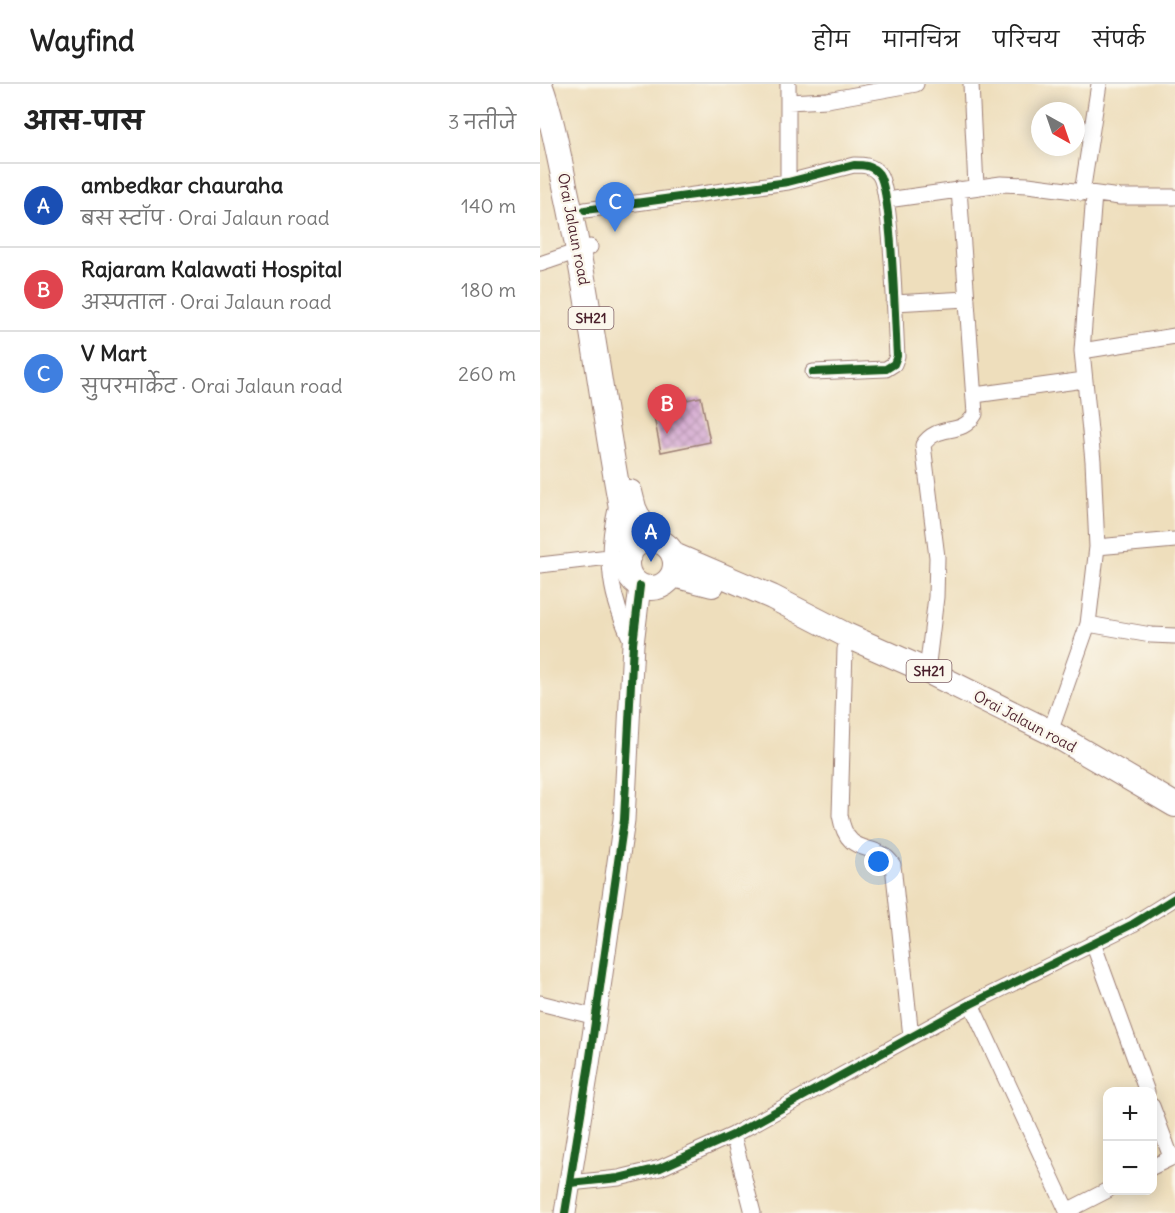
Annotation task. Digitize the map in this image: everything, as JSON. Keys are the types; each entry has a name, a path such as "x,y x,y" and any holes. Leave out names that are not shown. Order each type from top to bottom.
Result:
{"main road":[{"name":"Orai Jalaun road","path":"540,84 585,249 618,500 629,550 627,568 634,581 640,586"},
{"path":"550,84 585,210 585,249 634,508 629,550"},
{"name":"Orai Jalaun road","path":"629,550 664,543 674,565 846,649 1046,742 1175,817"},
{"path":"640,586 647,588 662,586 674,565"},
{"name":"Orai Jalaun road","path":"674,565 772,597 846,635 927,671 1050,732 1175,805"}],"street":[{"path":"788,84 788,182"},
{"path":"788,102 827,100 916,84"},
{"path":"971,84 976,187"},
{"path":"1050,732 1088,624 1097,547 1093,461 1082,351 1088,193 1099,84"},
{"path":"585,210 788,182 854,165 865,165 872,168 879,174 887,200 897,356 894,364 886,369 813,372"},
{"path":"887,200 1000,184 1028,185 1146,199 1175,198"},
{"path":"927,671 936,597 937,557 923,445 928,437 937,432 970,423 975,414 959,189"},
{"path":"540,264 585,249"},
{"path":"894,303 967,299"},
{"path":"1082,351 1175,336"},
{"path":"975,395 1084,380"},
{"path":"1097,547 1175,540"},
{"path":"540,565 629,550 614,593 621,620 633,644"},
{"path":"565,1213 624,820 633,644 640,586"},
{"path":"1088,624 1151,635 1175,636"},
{"path":"846,649 840,815 842,829 849,840 857,846 880,853 888,858 893,866 911,1037"},
{"path":"570,1183 619,1178 660,1168 733,1135 970,1004 1133,924 1175,898"},
{"path":"1093,943 1145,1087"},
{"path":"540,1003 596,1017"},
{"path":"970,1004 1067,1212 1103,1192"},
{"path":"1157,1118 1173,1157 1157,1165"},
{"path":"733,1135 753,1213"}],"building":[{"path":"701,397 710,442 661,452 652,407"}],"cycle path":[{"path":"585,210 788,182 854,165 864,165 873,169 879,174 887,206 897,356 894,364 886,369 813,372"},
{"path":"565,1213 624,820 633,644 640,586"},
{"path":"570,1183 619,1178 660,1168 733,1135 971,1004 1133,924 1175,898"}],"place":[{"name":"V Mart","path":"615,232"},
{"name":"Rajaram Kalawati Hospital","path":"667,434"},
{"name":"ambedkar chauraha","path":"651,562"}]}
